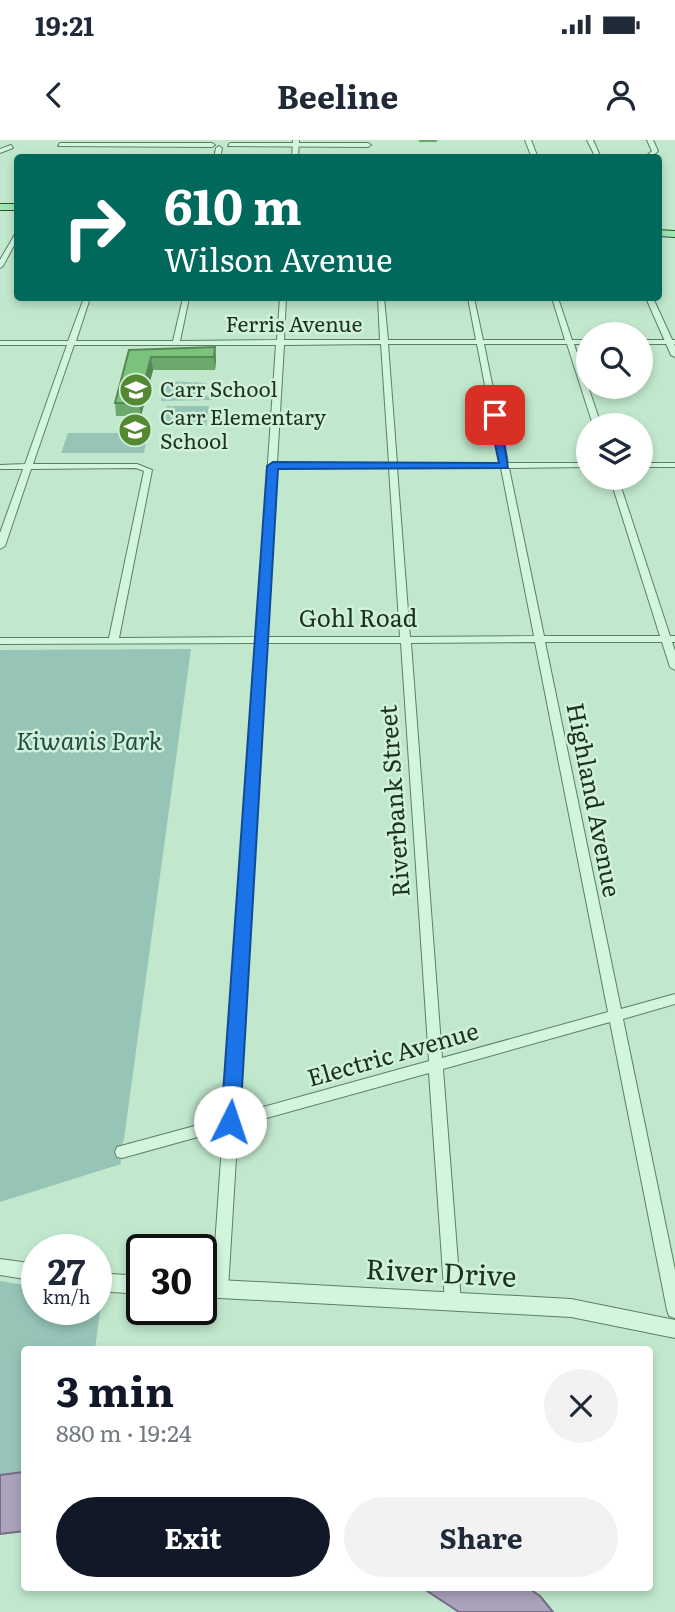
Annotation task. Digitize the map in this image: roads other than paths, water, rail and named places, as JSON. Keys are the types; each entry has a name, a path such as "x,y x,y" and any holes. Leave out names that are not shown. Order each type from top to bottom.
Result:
{"street":[{"path":"61,143 230,145 368,142"},
{"path":"0,151 11,147"},
{"path":"0,266 14,239"},
{"path":"0,546 86,301"},
{"path":"176,343 185,301"},
{"path":"217,1236 230,1122 284,301"},
{"name":"Riverbank Street","path":"380,301 453,1302"},
{"name":"Highland Avenue","path":"472,301 675,1310"},
{"path":"556,301 593,413"},
{"path":"651,301 672,342 675,355"},
{"name":"Ferris Avenue","path":"0,344 576,342"},
{"path":"653,342 672,342"},
{"path":"273,466 576,465"},
{"path":"653,465 675,465"},
{"path":"0,467 146,468 148,472 114,640"},
{"path":"618,490 670,639 675,667"},
{"name":"Gohl Road","path":"0,641 670,639"},
{"name":"Electric Avenue","path":"122,1152 675,999"},
{"path":"0,1267 21,1270"},
{"name":"River Drive","path":"217,1289 571,1308 675,1329"}],"place":[{"name":"Carr School","path":"136,390"},
{"name":"Carr Elementary School","path":"135,430"}],"park label":[{"name":"Kiwanis Park","path":"89,742"}]}
